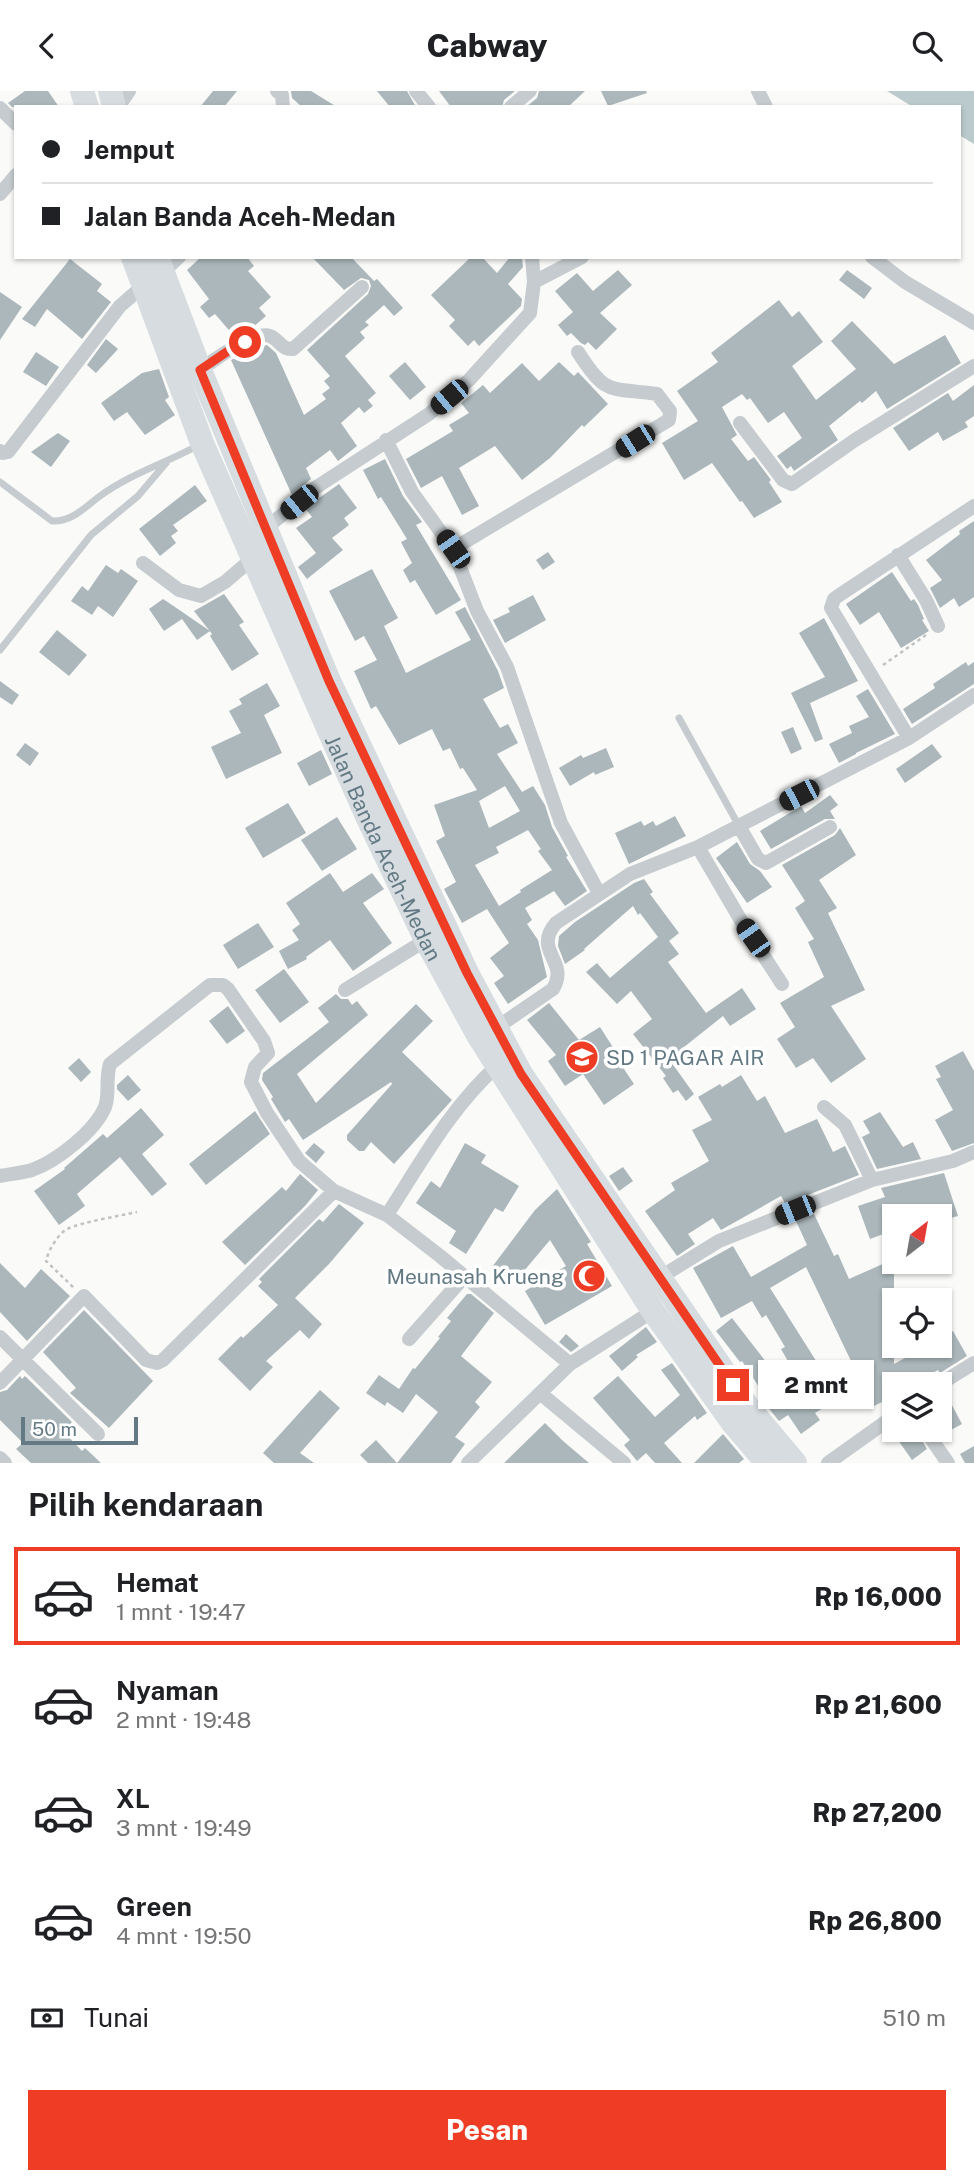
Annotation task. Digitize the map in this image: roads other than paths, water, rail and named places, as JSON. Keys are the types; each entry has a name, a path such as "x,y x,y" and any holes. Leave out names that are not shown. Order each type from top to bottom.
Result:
{"highway":[{"name":"Jalan Banda Aceh-Medan","path":"138,259 160,268 329,681 467,973 521,1074 748,1407 794,1463"},
{"name":"Jalan Banda Aceh-Medan","path":"160,268 202,443 366,814 426,940 497,1066 653,1311 733,1423 767,1463"}],"street":[{"path":"118,105 129,91"},
{"path":"415,91 427,105"},
{"path":"513,105 530,91"},
{"path":"0,108 14,122"},
{"path":"0,194 14,177"},
{"path":"266,528 315,488 429,414 469,380 530,313 534,282 532,259"},
{"path":"534,282 578,259"},
{"path":"875,259 905,282 974,323"},
{"path":"0,451 8,452 120,306 160,268"},
{"path":"200,370 231,349 260,335 271,336 283,348 293,349 362,287"},
{"path":"453,549 669,420 670,411 657,394 612,389 603,385 595,378 578,352"},
{"path":"740,423 783,480 792,484 866,433 973,369"},
{"path":"386,440 412,492 453,549 477,611 507,667 561,823 599,894"},
{"path":"909,738 831,608 832,603 838,596 898,555 974,506"},
{"path":"898,555 938,625"},
{"path":"143,563 179,590 201,596 225,582 253,558"},
{"path":"496,1028 552,989 558,980 558,970 546,943 548,933 556,923 630,874 698,847 909,738 974,695"},
{"path":"739,826 758,859 766,863 830,827"},
{"path":"698,847 782,984"},
{"path":"345,990 426,940"},
{"path":"0,1176 33,1170 62,1153 83,1135 99,1119 106,1103 106,1076 110,1064 210,985 219,984 228,989 264,1041 268,1053 255,1067 251,1082 267,1113 299,1161 334,1191 387,1216 440,1256 570,1364"},
{"path":"387,1216 455,1111 478,1083 497,1066"},
{"path":"824,1107 845,1125 872,1180"},
{"path":"659,1278 719,1241 872,1180 953,1161 974,1152"},
{"path":"0,1383 84,1296 146,1360 157,1363 163,1360 334,1191"},
{"path":"409,1339 464,1277"},
{"path":"468,1463 570,1364 653,1311"},
{"path":"0,1337 98,1434"},
{"path":"952,1377 974,1363"},
{"path":"540,1393 624,1463"},
{"path":"828,1463 882,1425"},
{"path":"933,1442 948,1463"},
{"path":"0,1458 5,1463"}],"lane":[{"path":"0,482 52,521 61,522 137,473 166,463 202,443"},
{"path":"0,650 91,535 138,496 166,463"},
{"path":"679,718 739,826"}],"place":[{"name":"SD 1 PAGAR AIR","path":"582,1057"},
{"name":"Meunasah Krueng","path":"589,1276"}]}
